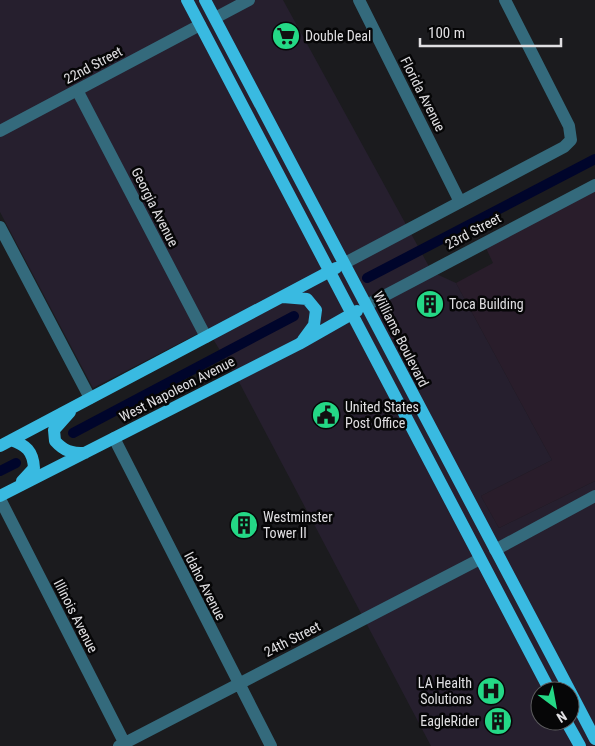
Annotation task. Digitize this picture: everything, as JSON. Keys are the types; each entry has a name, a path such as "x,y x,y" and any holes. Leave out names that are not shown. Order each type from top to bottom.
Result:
{"main road":[{"path":"187,0 198,12 208,18 215,18"},
{"path":"187,0 545,681"},
{"name":"Williams Boulevard","path":"206,0 565,681"},
{"path":"5,443 345,263"},
{"path":"281,297 306,299 316,310 314,325 299,344"},
{"name":"West Napoleon Avenue","path":"0,498 15,488 299,344 367,305"},
{"path":"75,406 54,430 55,441 62,449 71,453 86,453"},
{"path":"5,443 23,444 34,458 34,468 15,488"},
{"path":"460,522 476,532 486,546 495,550"},
{"path":"480,559 488,560 496,566 510,590 518,595"},
{"name":"Williams Boulevard","path":"580,710 595,739"},
{"path":"572,731 580,746"}],"street":[{"path":"215,18 249,0"},
{"name":"Florida Avenue","path":"359,0 460,202"},
{"path":"345,263 564,147 571,140 569,126 506,0"},
{"name":"22nd Street","path":"0,131 200,25"},
{"name":"Georgia Avenue","path":"78,90 206,338"},
{"name":"23rd Street","path":"367,305 595,185"},
{"path":"0,227 90,398"},
{"name":"Idaho Avenue","path":"114,438 271,746"},
{"path":"495,550 595,496"},
{"name":"Illinois Avenue","path":"0,498 123,745"},
{"name":"24th Street","path":"123,745 480,559"}],"shaded area":[{"path":"0,0 283,0 432,272 456,283 552,460 481,496 499,528 595,481 595,746 431,746 239,382 207,329 93,388 0,212"},
{"path":"595,189 595,481 499,528 481,496 552,460 456,283 493,263 485,246"}],"waterway":[{"path":"367,278 595,159"},
{"path":"73,433 294,316"},
{"path":"0,471 16,463"}],"place":[{"name":"Double Deal","path":"286,36"},
{"name":"Toca Building","path":"430,304"},
{"name":"United States Post Office","path":"326,415"},
{"name":"Westminster Tower II","path":"244,525"},
{"name":"LA Health Solutions","path":"491,691"},
{"name":"EagleRider","path":"498,721"}]}
